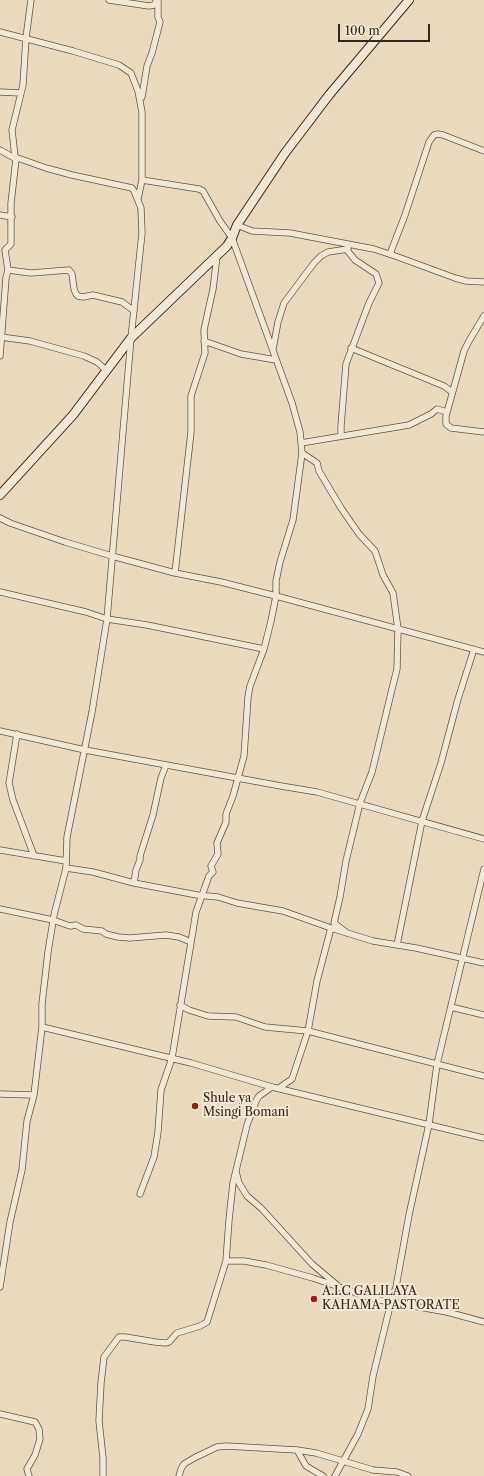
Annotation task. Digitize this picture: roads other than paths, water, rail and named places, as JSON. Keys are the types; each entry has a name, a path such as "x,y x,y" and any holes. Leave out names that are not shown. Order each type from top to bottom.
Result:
{"street":[{"path":"0,356 6,278 8,270 5,250 11,244 11,203 16,158 12,130 21,93 31,0"},
{"path":"109,0 149,6 154,5 158,0"},
{"path":"138,200 142,180 141,107 143,82 160,22 158,17 158,0"},
{"path":"0,495 59,432 131,338 217,255 232,238 237,225 285,153 328,95 410,0"},
{"path":"0,32 73,51 125,68 131,73 138,91 141,107"},
{"path":"0,92 21,93"},
{"path":"390,254 405,215 429,142 434,135 443,135 484,152"},
{"path":"0,150 16,158 46,168 132,188 141,208 142,233 131,338 107,619 85,750 67,837 66,868 53,920 42,1004 42,1027 34,1095 27,1121 22,1170 10,1222 0,1286"},
{"path":"140,1194 154,1157 158,1132 161,1090 172,1058 196,912 209,876 213,872 211,866 218,854 217,843 226,822 226,814 234,796 244,756 250,686 264,649 276,596 276,581 280,562 293,520 302,453 296,419 232,238 220,221 203,191 199,189 142,180"},
{"path":"0,215 12,216"},
{"path":"237,225 252,231 290,233 358,246 390,254 454,278 484,282"},
{"path":"272,351 278,322 284,303 314,263 328,252 358,246"},
{"path":"341,436 346,364 351,348 379,281 376,274 355,260 346,249"},
{"path":"175,573 191,432 191,396 205,353 204,330 214,289 217,255"},
{"path":"8,270 31,273 69,270 72,274 74,289 78,296 84,297 93,295 122,302 134,311"},
{"path":"484,316 464,351 447,412 446,424 451,428 484,432"},
{"path":"1,337 30,341 84,356 94,360 107,371"},
{"path":"204,341 241,354 276,360"},
{"path":"351,348 441,384 452,392"},
{"path":"301,442 409,425 437,409 447,412"},
{"path":"302,453 317,463 319,471 328,489 345,515 359,534 375,551 383,575 393,593 398,629 398,651 394,680 372,772 360,803 346,861 334,923 347,933"},
{"path":"0,518 112,556 175,573 221,582 276,596 484,652"},
{"path":"0,592 86,612 107,619 147,625 264,649"},
{"path":"397,945 422,821 441,763 458,699 474,649"},
{"path":"0,730 85,750 317,792 484,839"},
{"path":"17,734 9,783 13,800 34,856"},
{"path":"134,883 141,850 153,815 161,778 166,765"},
{"path":"0,850 66,861"},
{"path":"66,868 93,872 134,883 197,895 218,897 236,903 284,911 373,941 484,963"},
{"path":"335,1476 344,1462 368,1409 373,1376 396,1287 409,1215 430,1124 437,1064 484,869"},
{"path":"0,909 53,920 70,926 76,925 83,929 102,931 106,934 118,937 130,938 166,935 179,937 191,942"},
{"path":"279,1088 292,1079 308,1031 319,971 332,928"},
{"path":"180,1005 189,1010 208,1016 236,1017 265,1027 308,1031 484,1076"},
{"path":"450,1006 484,1015"},
{"path":"42,1027 172,1058 272,1087 484,1138"},
{"path":"103,1476 103,1458 99,1421 104,1357 119,1337 166,1343 170,1342 177,1333 205,1323 208,1319 226,1261 230,1208 236,1172 247,1125 253,1106 259,1096 272,1087"},
{"path":"0,1094 34,1095"},
{"path":"236,1172 239,1183 247,1196 261,1208 312,1264 340,1288"},
{"path":"226,1261 244,1261 266,1265 313,1278 359,1295 447,1312 484,1322"},
{"path":"0,1414 35,1422 39,1429 40,1439 35,1455 27,1469 29,1476"},
{"path":"179,1476 184,1464 205,1452 218,1447 226,1446 297,1450 373,1470 397,1472 408,1476"},
{"path":"297,1450 306,1466 323,1476"}],"place":[{"name":"Shule ya Msingi Bomani","path":"195,1106"},
{"name":"A.I.C GALILAYA KAHAMA PASTORATE","path":"314,1299"}]}
